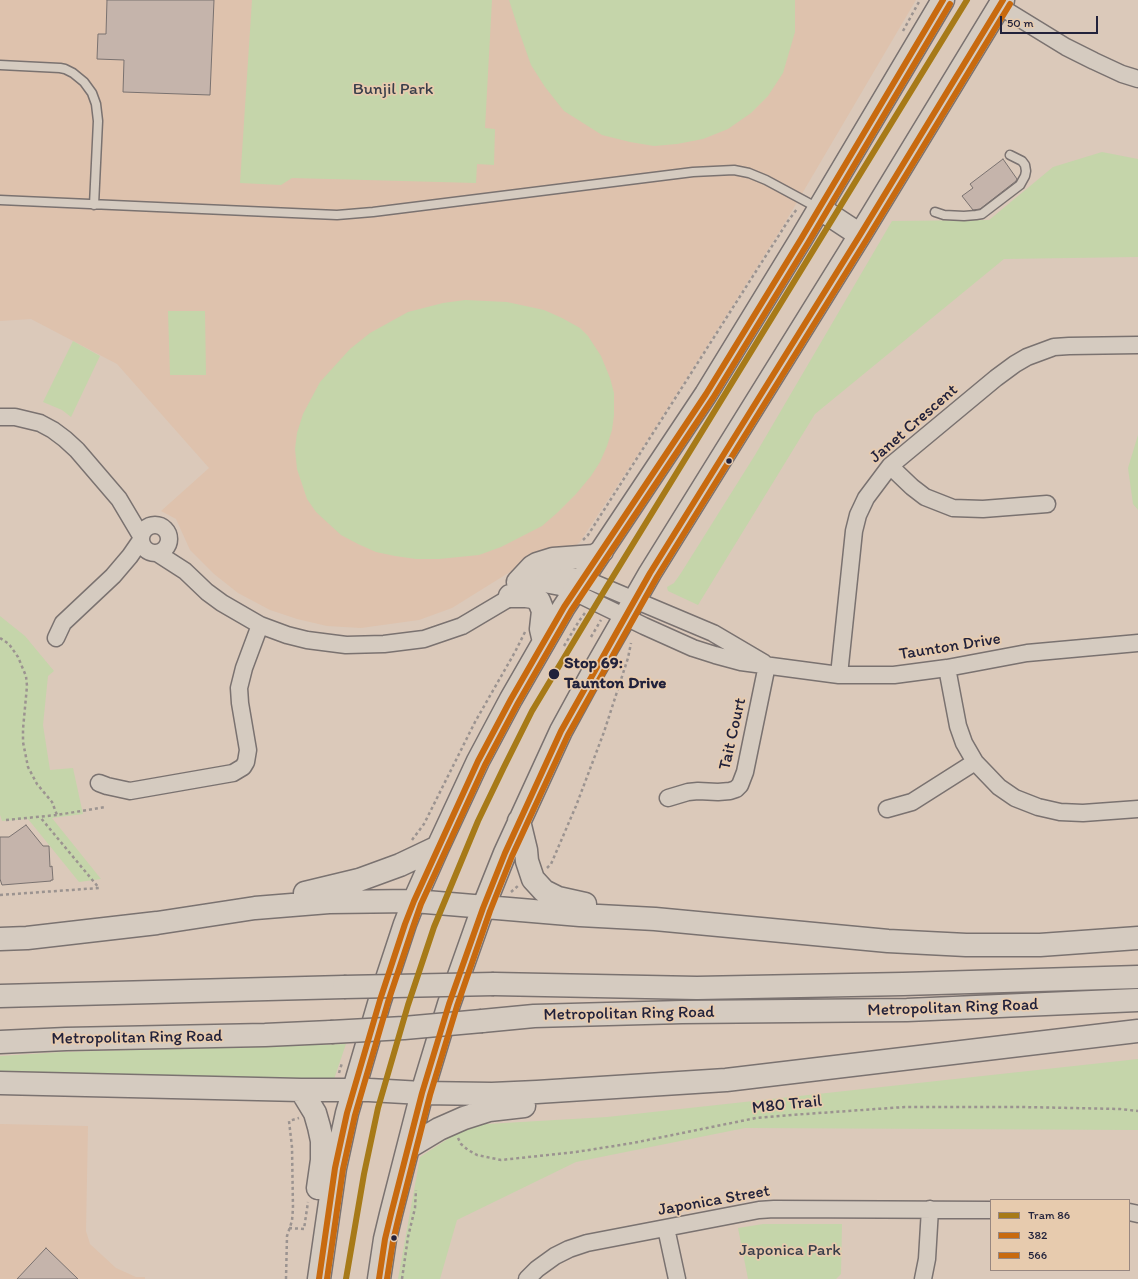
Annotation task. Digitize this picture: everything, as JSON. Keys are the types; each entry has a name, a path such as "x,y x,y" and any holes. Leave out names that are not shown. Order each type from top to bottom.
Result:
{"highway":[{"path":"319,1279 336,1168 347,1113 344,1090 380,1000 405,924 405,901 438,847 485,748 511,699 554,644 579,586 706,394 811,204 942,0"},
{"path":"378,1279 386,1233 408,1147 431,1093 449,1004 492,908 520,821 561,731 637,608 860,235 1001,3"},
{"path":"811,204 860,235"},
{"path":"554,644 541,629 543,611 539,601 514,589 537,564 553,559 594,556 602,551"},
{"path":"520,821 527,861 533,879 544,891 558,898 593,906 624,910 654,919"},
{"path":"157,923 325,889 359,880 406,863 438,847"},
{"path":"0,939 26,938 157,923 255,908 329,902 405,901 580,916 654,919 888,941 966,945 1040,945 1138,938"},
{"name":"Metropolitan Ring Road","path":"0,996 494,984 697,988 1138,977"},
{"name":"Metropolitan Ring Road","path":"0,1042 331,1032 404,1028 534,1016 682,1012 908,1010 1138,1000"},
{"path":"0,1082 431,1093 492,1094 537,1092 726,1080 1138,1031"},
{"path":"408,1147 453,1129 495,1109 647,1098 726,1080"},
{"path":"301,1090 315,1113 322,1141 322,1160 311,1231 311,1279"}],"street":[{"path":"1001,3 1066,47 1122,74 1138,80"},
{"name":"Janet Crescent","path":"839,675 854,531 858,515 866,498 890,466 996,378 1015,364 1028,357 1054,347 1138,345"},
{"path":"0,417 28,420 40,423 53,430 77,450 120,499 154,524 158,524 166,529 170,541 185,571"},
{"path":"890,466 912,487 926,497 940,504 953,508 983,509 1047,504"},
{"path":"120,499 145,548 185,571 207,592 222,603 260,625 294,637 346,645 394,643 424,639 462,626 514,589 544,584 606,588 637,608"},
{"path":"56,638 64,623 113,576 130,556 146,528 154,524"},
{"path":"113,576 154,553 165,549 170,541"},
{"name":"Taunton Drive","path":"637,608 644,626 694,648 715,655 741,662 839,675 894,675 947,668 1027,653 1138,643"},
{"name":"Taunton Drive","path":"637,608 714,633 767,665"},
{"path":"99,783 130,790 232,773 243,767 246,762 248,750 240,704 239,688 244,668 260,625"},
{"name":"Tait Court","path":"668,798 688,792 730,791 736,789 740,785 745,772 767,665"},
{"path":"947,668 958,726 964,743 975,762 999,787 1015,798 1038,807 1060,812 1083,813 1138,809"},
{"path":"888,809 912,802 975,762"},
{"name":"Japonica Street","path":"527,1279 537,1269 569,1249 587,1243 742,1212 774,1208 990,1210"},
{"path":"923,1279 927,1259 930,1209"},
{"path":"666,1228 677,1279"}],"lane":[{"path":"0,66 49,67 65,69 73,73 84,82 92,93 96,104 98,121 94,204"},
{"path":"935,212 944,215 982,214 1024,181 1026,171 1022,161 1010,155"},
{"path":"0,200 337,215 693,172 734,170 748,173 766,180 811,204"}],"path":[{"path":"902,33 920,0"},
{"path":"574,557 576,546 588,535 788,222 811,204"},
{"path":"554,644 586,610"},
{"path":"591,637 601,619"},
{"path":"533,879 544,872 554,858 576,806 604,732 628,658 632,638 638,641 644,626"},
{"path":"0,638 9,644 18,656 26,676 23,729 25,756 28,767 37,784 52,802 57,815"},
{"path":"6,820 57,815 105,807"},
{"path":"0,895 99,888 40,817"},
{"name":"M80 Trail","path":"453,1129 462,1144 468,1150 477,1155 501,1160 576,1152 633,1143 756,1118 805,1114 905,1107 1077,1108 1138,1111"},
{"path":"286,1279 287,1236 292,1221 293,1208 290,1120"},
{"path":"402,1279 408,1237 415,1208 416,1187"}],"shaded area":[{"path":"0,0 916,0 783,226 648,439 580,542 572,548 534,557 452,608 419,620 361,628 327,626 297,619 270,610 238,593 214,574 190,550 176,519 161,511 209,468 117,364 31,319 0,321"},
{"path":"0,1124 88,1126 86,1231 90,1244 116,1268 136,1277 145,1277 145,1279 0,1279"}],"green space":[{"name":"Bunjil Park","path":"252,0 492,0 485,128 495,129 494,165 477,164 476,183 292,178 281,185 240,183"},
{"path":"509,0 795,0 795,32 783,73 768,96 751,113 728,129 703,139 677,144 654,146 602,135 564,111 545,87 531,65"},
{"path":"1102,152 1138,159 1138,257 1004,259 815,414 698,605 668,591 667,587 674,583 681,573 755,455 892,221 989,220 1053,167"},
{"path":"465,300 507,302 544,310 580,328 588,336 601,356 614,393 614,415 612,430 607,446 600,462 591,476 557,513 542,526 501,547 479,555 439,559 416,559 376,552 341,535 316,512 307,499 297,469 295,449 297,433 303,414 320,382 350,349 370,333 408,312 443,303"},
{"path":"168,311 205,311 206,375 170,375"},
{"path":"73,341 100,356 71,417 62,410 43,402"},
{"path":"1138,435 1138,510 1133,504 1128,468"},
{"path":"0,616 25,636 54,671 48,676 43,725 50,770 73,768 83,814 52,818 101,879 79,882 28,819 2,821 0,815"},
{"path":"346,1044 333,1082 0,1075 0,1056 62,1052"},
{"path":"1138,1059 1138,1130 745,1128 576,1162 457,1220 440,1279 398,1279 420,1157 469,1125 607,1117"},
{"name":"Japonica Park","path":"763,1224 842,1224 841,1274 836,1279 748,1279 738,1228"}],"building":[{"path":"107,0 214,0 210,95 123,92 124,60 97,59 98,34 106,34"},
{"path":"1003,159 1017,179 1016,181 980,209 973,210 962,196 973,188 970,184"},
{"path":"26,825 43,846 49,846 50,867 52,866 53,880 2,885 0,879 0,837 9,837"},
{"path":"46,1248 78,1279 17,1279"}],"tram line":[{"name":"86","path":"346,1279 364,1174 378,1108 408,1005 434,927 478,821 504,767 532,711 606,588 967,0"}],"transit line":[{"name":"382","path":"319,1279 335,1168 347,1113 380,1000 414,901 478,761 511,699 564,607 706,394 801,239 943,0"},
{"name":"382","path":"379,1279 385,1239 391,1214 422,1093 449,1004 483,908 505,853 561,731 650,573 860,235 1003,0"},
{"name":"566","path":"327,1279 343,1169 355,1115 388,1002 421,904 485,765 518,703 571,611 713,398 808,243 950,4"},
{"name":"566","path":"387,1279 393,1241 430,1095 457,1006 490,911 512,856 568,735 657,577 867,239 1010,4"}],"place":[{"name":"Stop 69: Taunton Drive","path":"554,674"}]}
